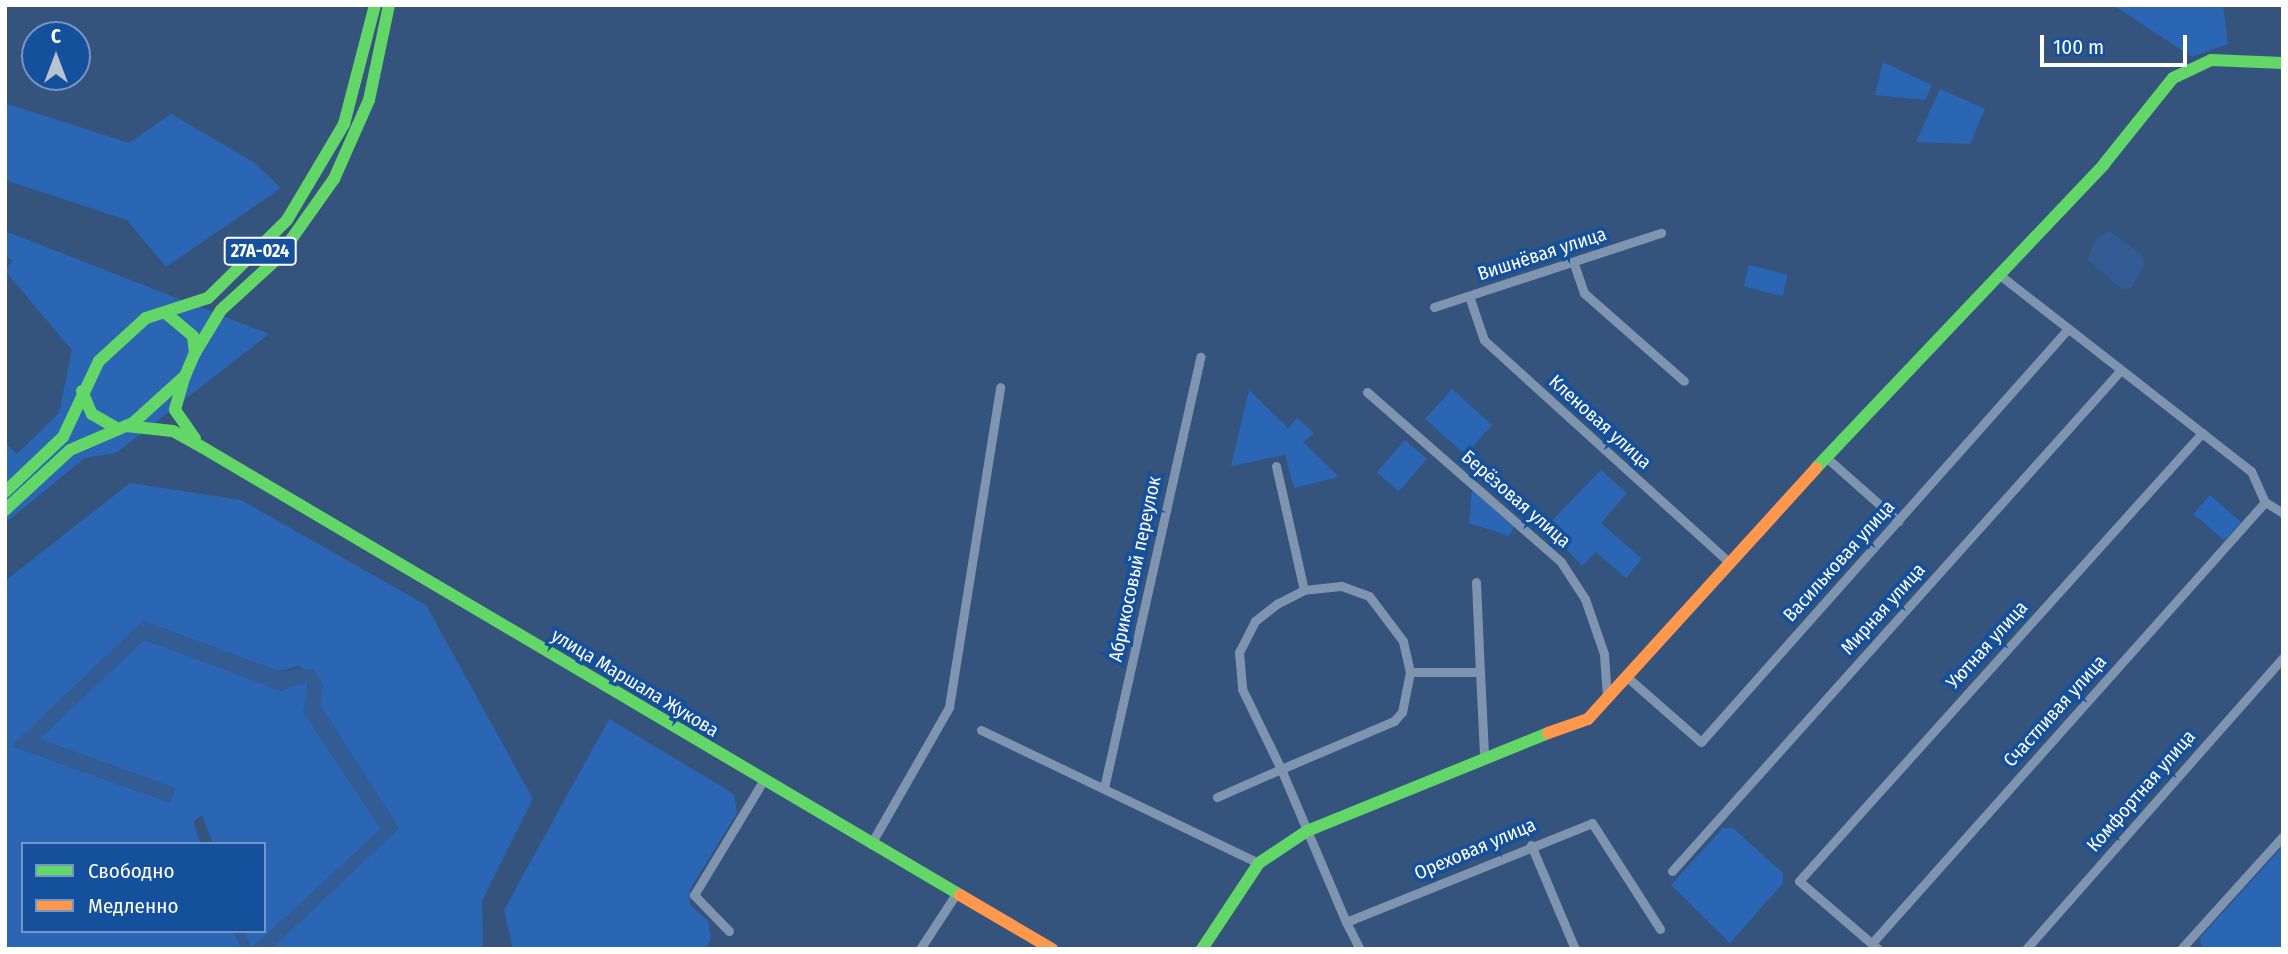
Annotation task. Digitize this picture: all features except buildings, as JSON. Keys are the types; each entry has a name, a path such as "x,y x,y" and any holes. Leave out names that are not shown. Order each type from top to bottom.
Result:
{"street":[{"name":"27А-024","path":"5,492 62,437 87,376 140,323 208,298 269,244 300,203 354,97 374,5"},
{"name":"27А-024","path":"5,510 77,445 121,427 185,376 221,310 278,258 334,179 369,100 389,5"},
{"path":"1202,949 1259,863 1307,831 1484,755 1588,719 1728,561 2001,276 2188,66 2245,57 2283,63"},
{"name":"Вишнёвая улица","path":"1434,307 1574,264 1661,233"},
{"path":"1574,264 1584,293 1684,381"},
{"path":"2001,276 2251,471 2265,502 2283,513"},
{"name":"Кленовая улица","path":"1469,296 1484,340 1728,561"},
{"path":"167,314 193,336 195,354"},
{"name":"Васильковая улица","path":"1627,677 1701,742 2067,330"},
{"name":"Абрикосовый переулок","path":"1104,788 1200,357"},
{"name":"Мирная улица","path":"1672,871 2120,371"},
{"name":"улица Маршала Жукова","path":"185,376 175,410 202,447"},
{"path":"871,844 949,706 1000,387"},
{"path":"82,391 92,414 121,427"},
{"name":"Берёзовая улица","path":"1367,392 1562,562 1585,599 1604,654 1607,700"},
{"name":"улица Маршала Жукова","path":"121,427 173,431 202,447 763,781 1052,949"},
{"name":"Уютная улица","path":"1875,946 1799,881 2202,433"},
{"path":"1828,459 1898,521"},
{"path":"1276,466 1304,590"},
{"name":"Счастливая улица","path":"1875,946 2265,502"},
{"path":"1476,582 1484,755"},
{"path":"1217,797 1280,769 1394,720 1410,673 1403,641 1369,596 1341,586 1304,590 1255,621 1240,652 1242,689 1280,769 1346,922 1360,949"},
{"name":"Комфортная улица","path":"2025,949 2283,657"},
{"path":"1410,673 1479,672"},
{"path":"981,730 1259,863"},
{"path":"729,931 694,895 763,781"},
{"name":"Ореховая улица","path":"1346,922 1580,824 1601,829 1660,929"},
{"path":"2184,948 2283,836"},
{"path":"1531,845 1575,949"},
{"path":"920,949 956,894"}],"shaded area":[{"path":"2113,5 2223,5 2228,44 2192,57"},
{"path":"1883,62 1932,85 1925,100 1875,95"},
{"path":"1940,89 1985,109 1970,144 1916,142"},
{"path":"5,103 129,143 171,114 255,163 281,188 166,267 127,220 5,180"},
{"path":"5,231 269,334 116,453 85,458 5,523 5,443 17,454 59,413 72,350 5,271 13,260 5,257"},
{"path":"2109,231 2142,255 2144,266 2132,287 2122,289 2087,259 2096,239"},
{"path":"1749,265 1788,275 1782,296 1744,286"},
{"path":"1452,389 1492,425 1465,455 1425,419"},
{"path":"1249,390 1288,428 1297,418 1314,433 1303,442 1339,477 1294,488 1285,455 1231,466"},
{"path":"1405,440 1427,459 1399,491 1377,472"},
{"path":"1601,470 1627,493 1601,523 1642,559 1626,578 1596,552 1582,566 1546,527"},
{"path":"130,483 241,500 426,605 533,799 482,901 483,949 271,949 399,828 320,705 323,684 299,666 279,671 143,621 12,746 170,803 175,788 39,739 144,639 281,691 308,681 304,712 381,829 251,949 245,933 266,933 266,842 212,842 202,815 193,822 200,842 21,842 21,933 235,933 241,949 5,949 5,581"},
{"path":"1472,490 1514,527 1509,536 1469,523"},
{"path":"2210,495 2241,522 2225,541 2194,514"},
{"path":"143,621 279,671 313,669 323,684 320,705 399,828 271,949 251,949 381,829 303,712 308,681 281,691 144,640 40,739 176,788 170,803 12,746"},
{"path":"609,719 734,794 737,813 690,889 690,905 708,921 711,939 705,949 513,949 504,910"},
{"path":"1723,828 1733,828 1783,873 1783,883 1730,943 1671,885"},
{"path":"2283,846 2283,949 2202,949 2200,938"},
{"path":"235,933 245,933 251,949 241,949"}],"traffic: fast":[{"path":"5,492 63,437 99,361 146,318 208,298 287,220 344,124 375,5"},
{"path":"195,353 221,310 278,258 334,179 369,100 389,5"},
{"path":"1816,468 2104,164 2173,78 2211,60 2283,63"},
{"path":"5,510 70,450 133,423 185,376 195,353 193,336 167,314"},
{"path":"184,378 175,410 195,439"},
{"path":"82,391 92,414 116,428"},
{"path":"126,426 173,431 202,447 960,895"},
{"path":"1202,949 1259,863 1307,831 1548,733"}],"traffic: slow":[{"path":"1548,733 1588,719 1816,468"},
{"path":"960,895 1052,949"}]}
